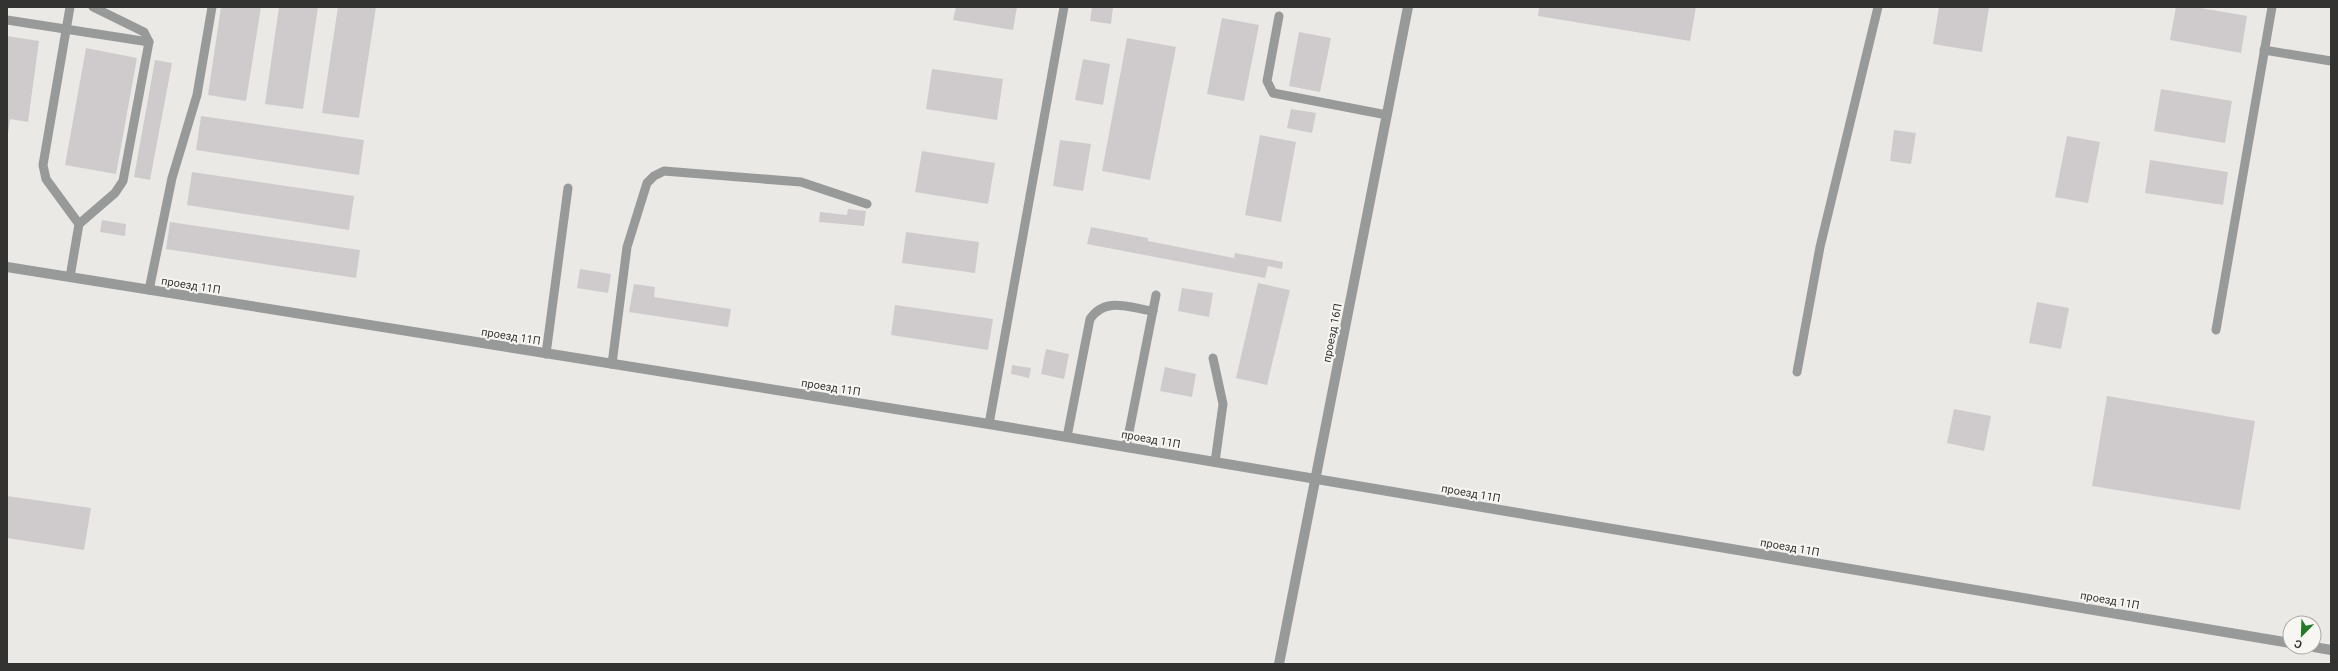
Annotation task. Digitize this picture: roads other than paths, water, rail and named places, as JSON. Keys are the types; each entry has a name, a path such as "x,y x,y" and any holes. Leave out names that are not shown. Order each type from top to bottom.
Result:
{"street":[{"name":"проезд 16П","path":"1279,664 1408,7"},
{"name":"проезд 11П","path":"7,267 989,424 2282,642"}],"lane":[{"path":"70,7 43,165 46,179 78,224"},
{"path":"70,277 78,224 115,193 123,181 149,42 144,32 93,7"},
{"path":"149,290 172,178 197,95 212,7"},
{"path":"989,424 1064,7"},
{"path":"1797,372 1820,247 1878,7"},
{"path":"2216,330 2272,7"},
{"path":"1279,16 1267,80 1273,92 1387,115"},
{"path":"7,20 149,42"},
{"path":"2264,50 2331,61"},
{"path":"612,364 627,247 647,183 654,176 664,171 801,182 867,204"},
{"path":"546,354 568,188"},
{"path":"1126,447 1156,295"},
{"path":"1066,437 1090,319 1095,311 1109,304 1153,312"},
{"path":"1213,358 1223,404 1215,462"}]}
